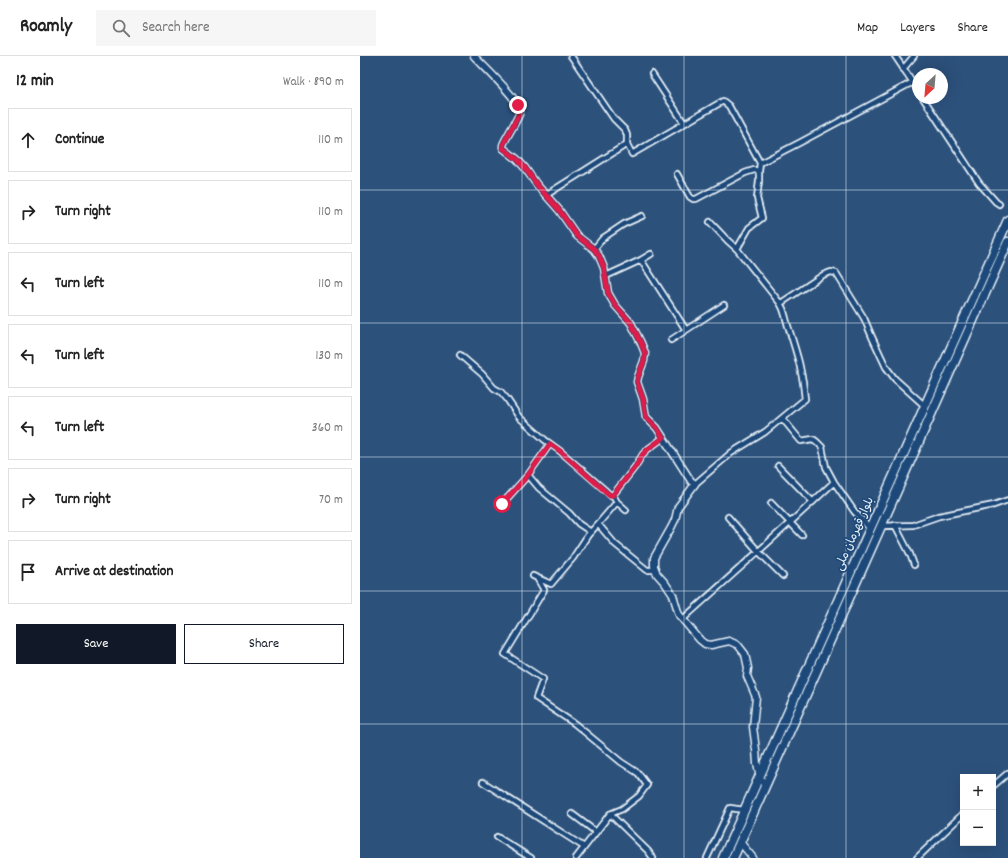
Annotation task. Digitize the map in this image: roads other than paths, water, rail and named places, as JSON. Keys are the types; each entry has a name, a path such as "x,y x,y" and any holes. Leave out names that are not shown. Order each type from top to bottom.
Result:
{"highway":[{"name":"بلوار قهرمان ملی","path":"723,858 1008,220"},
{"name":"بلوار قهرمان ملی","path":"733,858 1008,242"}],"street":[{"path":"474,56 511,96 518,105 520,111 503,145 503,148 517,159 559,210 577,236 594,249 599,256 606,276 608,293 615,305 631,323 645,353 637,382 643,399 646,417 657,428 691,481 695,484"},
{"path":"571,56 610,114 625,130 627,135 627,144 632,154 723,101 729,106 760,163 757,198 762,218 749,228 738,249"},
{"path":"895,56 912,81"},
{"path":"903,69 914,56"},
{"path":"652,74 684,124"},
{"path":"760,163 912,83"},
{"path":"927,104 979,183 999,204"},
{"path":"546,195 627,144"},
{"path":"677,174 690,197 693,199 745,173 754,170 759,171"},
{"path":"594,249 603,238 624,224 642,216"},
{"path":"710,222 738,249 781,303 802,371 805,399 765,432 730,453 695,484 678,507 675,520 654,558 654,566 657,574 673,595 679,614 704,644 710,645 729,641 738,645 745,654 748,668 747,676 756,697 753,727 757,764 760,777 765,787"},
{"path":"606,276 651,254"},
{"path":"641,260 686,330"},
{"path":"781,303 823,275 831,272 836,273 864,318 886,367 896,379 925,406"},
{"path":"671,340 724,305"},
{"path":"460,355 482,374 494,388 501,392 519,417 606,492 613,495 616,502 626,510"},
{"path":"782,418 801,441 813,440 822,447 826,467 834,482 854,511 870,529"},
{"path":"613,495 635,467 643,454 663,438"},
{"path":"502,504 528,475 550,444"},
{"path":"778,466 813,502"},
{"path":"528,475 579,524 591,532"},
{"path":"683,619 834,482"},
{"path":"882,526 914,525 939,516 994,505 1008,500"},
{"path":"576,858 610,814 622,809 639,796 647,785 638,773 621,762 575,724 536,698 542,679 505,654 544,590 535,577 551,584 616,502"},
{"path":"771,503 802,535"},
{"path":"728,517 782,576"},
{"path":"598,524 615,544 647,570 656,570"},
{"path":"895,525 914,565"},
{"path":"996,783 1008,773"},
{"path":"483,782 584,847"},
{"path":"707,858 730,808 744,810"},
{"path":"572,814 596,832"},
{"path":"610,814 648,851 652,858"},
{"path":"917,858 960,817"},
{"path":"497,837 531,858"},
{"path":"740,842 753,858"}]}
